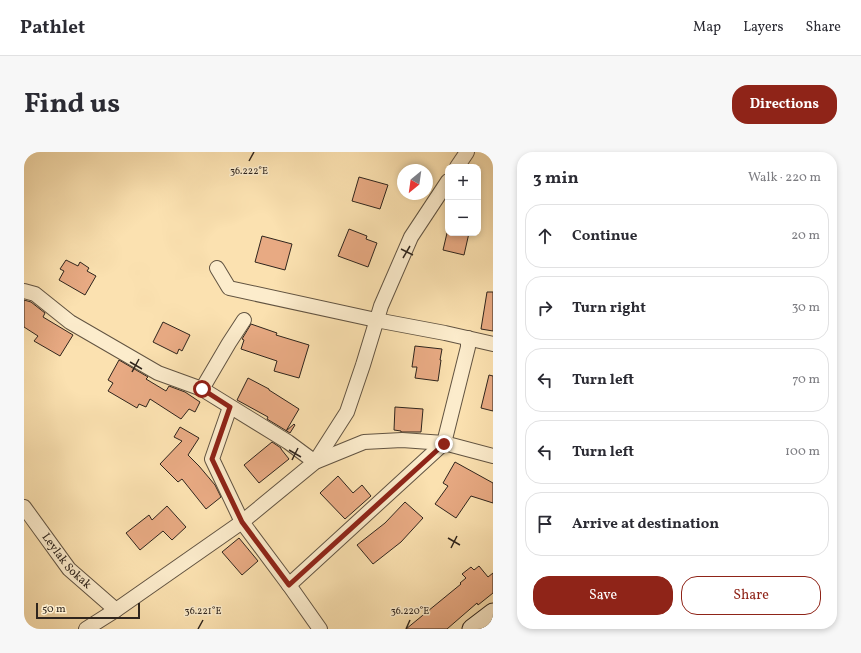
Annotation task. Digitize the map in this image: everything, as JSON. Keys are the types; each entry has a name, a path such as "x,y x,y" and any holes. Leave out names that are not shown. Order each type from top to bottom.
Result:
{"street":[{"path":"459,164 467,152"},
{"path":"315,462 347,412 381,306 412,237 445,186"},
{"path":"217,268 229,288 376,320 445,332 493,344"},
{"path":"24,292 35,294 70,322 158,373 202,389 288,442 315,462"},
{"path":"202,389 244,320"},
{"path":"289,585 444,444 468,347 468,338"},
{"path":"230,407 212,459 242,522 320,629"},
{"path":"95,627 116,610 242,522 315,462 364,442 402,440 444,444 493,456"},
{"name":"Leylak Sokak","path":"24,507 69,569 116,610"},
{"path":"472,629 493,613"}],"building":[{"path":"359,177 388,185 380,209 352,201"},
{"path":"349,229 367,236 366,239 377,243 368,267 338,256"},
{"path":"262,236 292,244 285,270 255,262"},
{"path":"446,236 468,236 464,255 443,250"},
{"path":"66,260 78,266 80,262 89,268 87,271 96,276 85,295 59,280 64,271 60,269"},
{"path":"487,292 493,292 493,331 481,329"},
{"path":"24,300 31,302 45,313 43,317 73,335 60,356 34,341 38,336 24,327"},
{"path":"163,322 190,335 182,351 179,349 177,354 153,342"},
{"path":"251,324 277,333 276,335 309,345 299,378 274,371 277,361 241,349 244,340 242,339"},
{"path":"415,346 442,349 438,381 415,378 417,367 412,367"},
{"path":"119,360 148,377 146,379 166,391 169,386 185,392 200,402 195,412 189,409 181,419 150,399 146,407 139,404 137,408 108,391 113,383 108,380"},
{"path":"489,375 493,376 493,411 481,408"},
{"path":"248,378 269,389 299,409 286,431 267,419 268,417 237,400"},
{"path":"395,407 423,409 421,432 401,432 394,430"},
{"path":"294,424 295,425 290,433 286,431"},
{"path":"180,427 199,438 188,455 215,485 221,497 206,509 182,479 178,482 160,464 182,441 174,437"},
{"path":"272,442 281,448 289,459 259,483 244,465"},
{"path":"455,462 493,483 493,503 471,496 456,518 435,504 448,486 443,483"},
{"path":"338,476 353,493 362,485 371,496 345,519 320,493"},
{"path":"405,502 423,518 401,542 373,564 357,545 385,523"},
{"path":"167,506 186,527 172,540 163,531 140,550 126,533 149,515 152,520"},
{"path":"239,538 258,561 242,575 222,552"},
{"path":"479,566 488,577 493,573 493,593 478,605 477,603 447,629 406,629 461,584 460,583 466,578 462,574 471,567 474,570"}],"route":[{"path":"202,389 230,407 212,459 242,522 289,585 444,444"}]}
